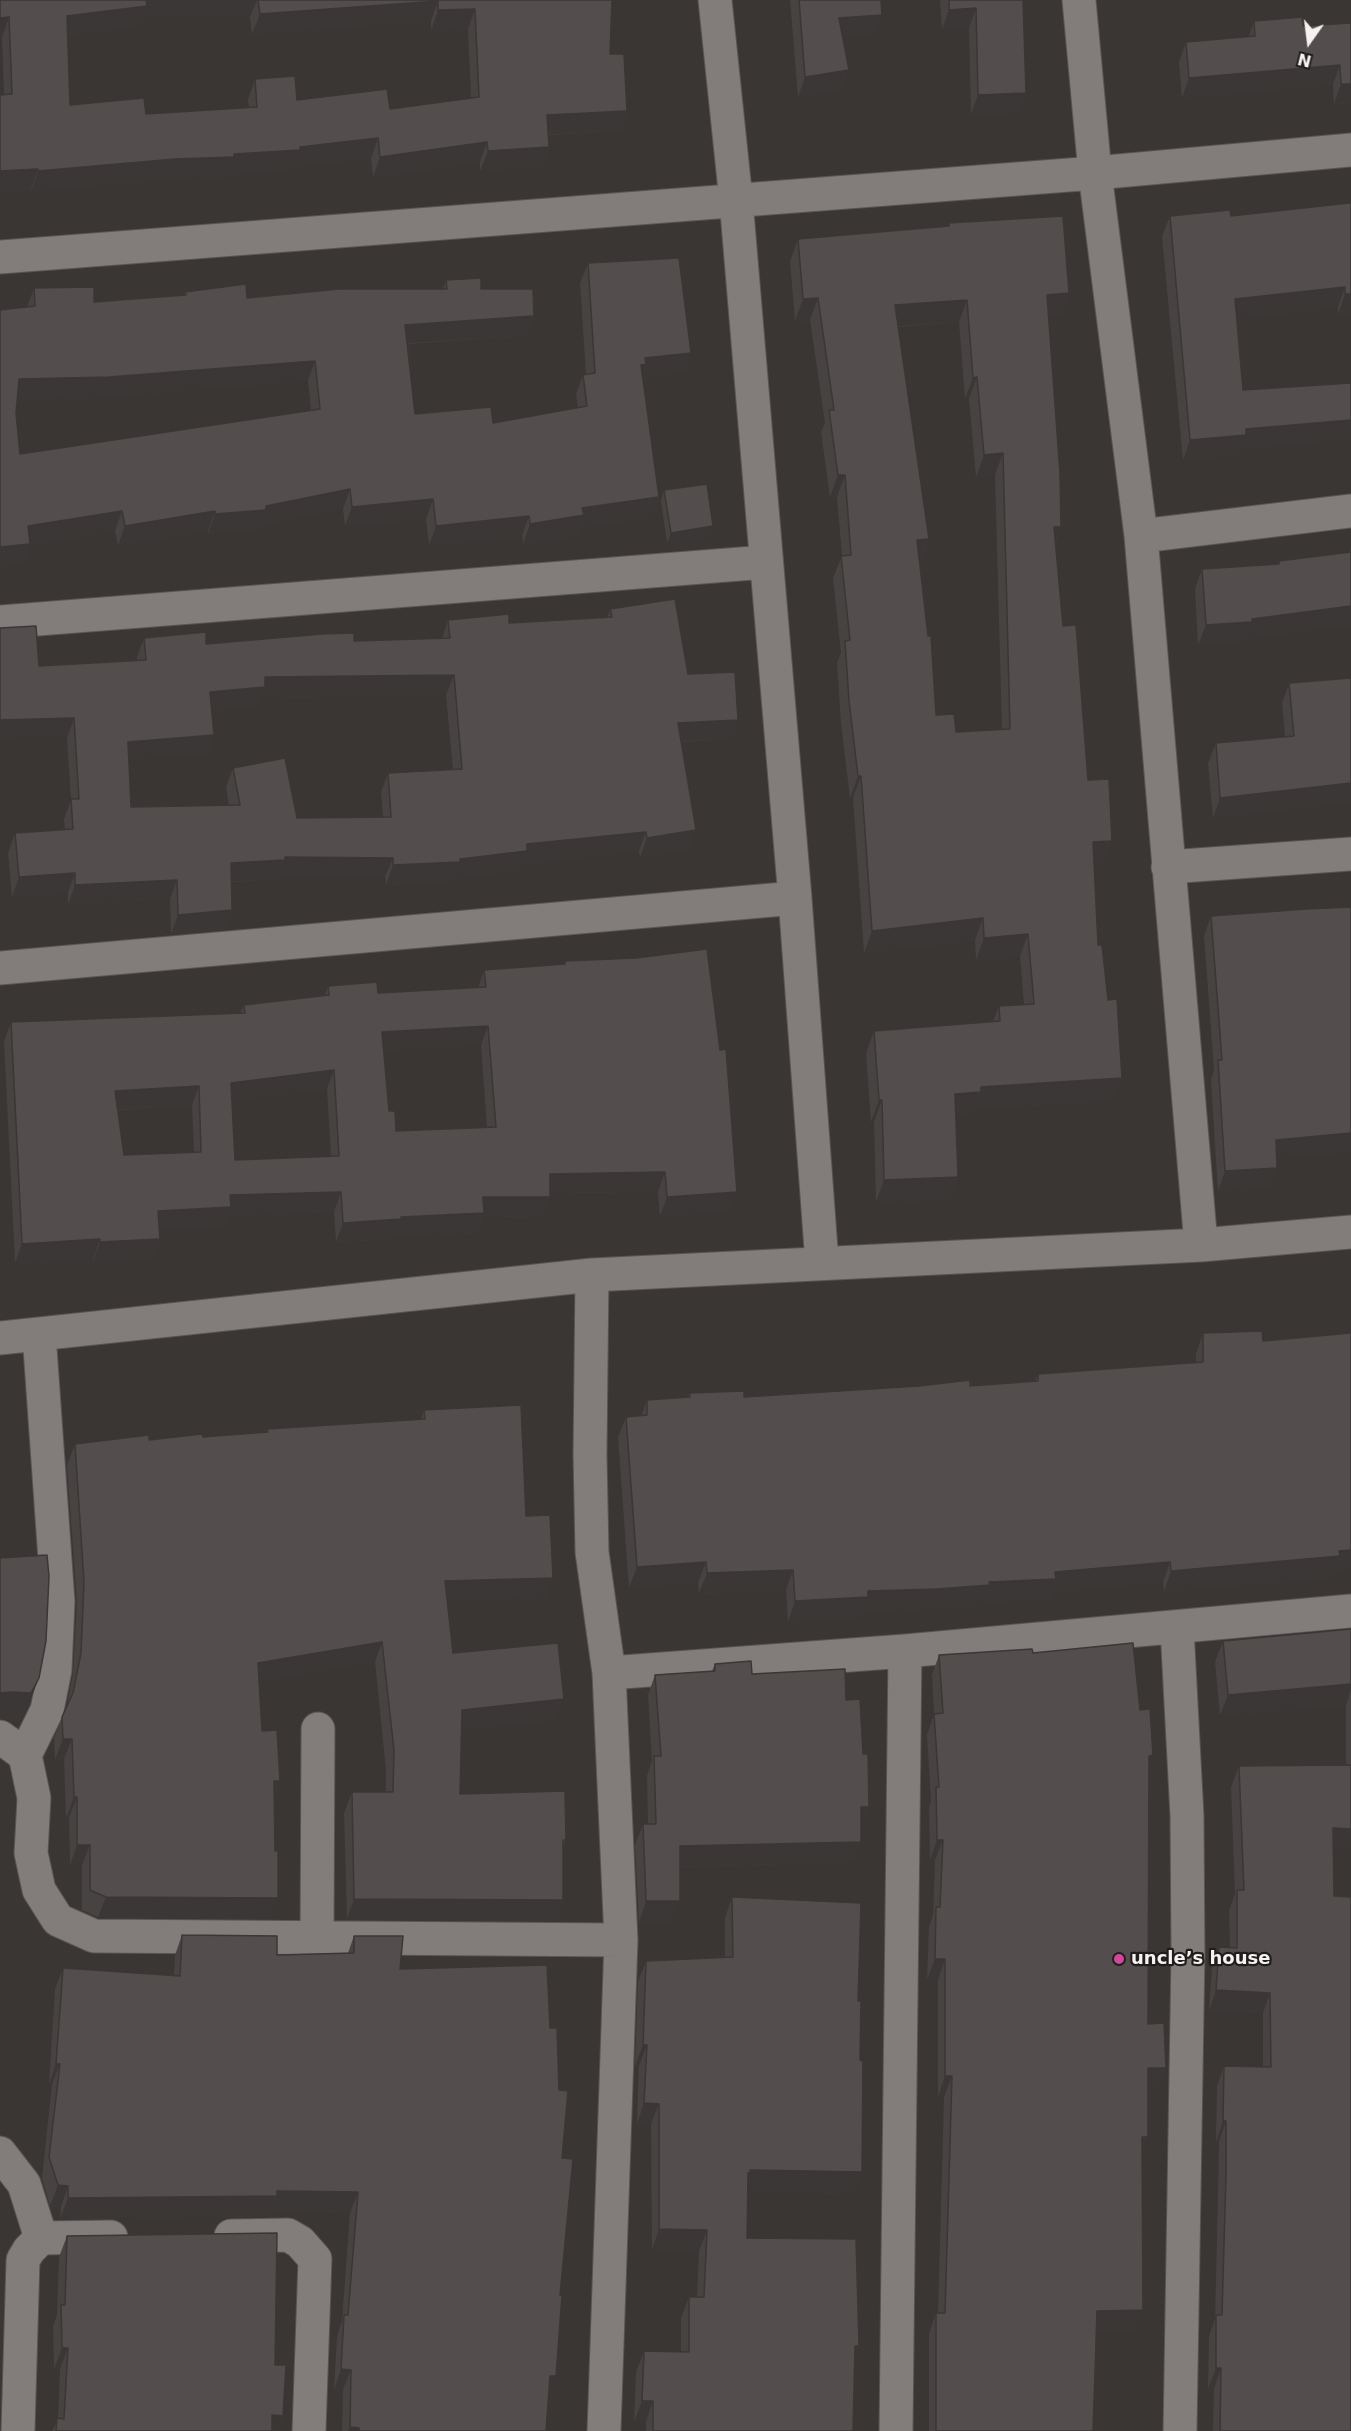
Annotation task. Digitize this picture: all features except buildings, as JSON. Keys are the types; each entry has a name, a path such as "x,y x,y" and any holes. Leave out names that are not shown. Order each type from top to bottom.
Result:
{"street":[{"path":"716,0 736,200 795,898 822,1263"},
{"path":"1079,0 1095,173 1140,536 1201,1245"},
{"path":"0,257 1095,173 1351,150"},
{"path":"1140,536 1351,511"},
{"path":"0,622 766,562"},
{"path":"1168,867 1351,854"},
{"path":"0,968 795,898"},
{"path":"0,1338 592,1275 1201,1245 1351,1232"},
{"path":"592,1275 590,1455 592,1552 609,1673 621,1940 604,2431"},
{"path":"39,1334 58,1602 55,1670 47,1710 13,1746 34,1798 31,1853 39,1890 58,1920 94,1936 621,1940"},
{"path":"609,1673 905,1651 1351,1611"},
{"path":"1177,1628 1187,1816 1188,1954 1180,2431"},
{"path":"896,2431 905,1651"},
{"path":"317,1938 318,1729"},
{"path":"0,2153 24,2184 41,2238"},
{"path":"205,2236 288,2235 300,2242 315,2259 309,2431"},
{"path":"18,2431 23,2260 28,2250 41,2238 146,2237"}],"place":[{"name":"uncle’s house","path":"1119,1959"}]}
